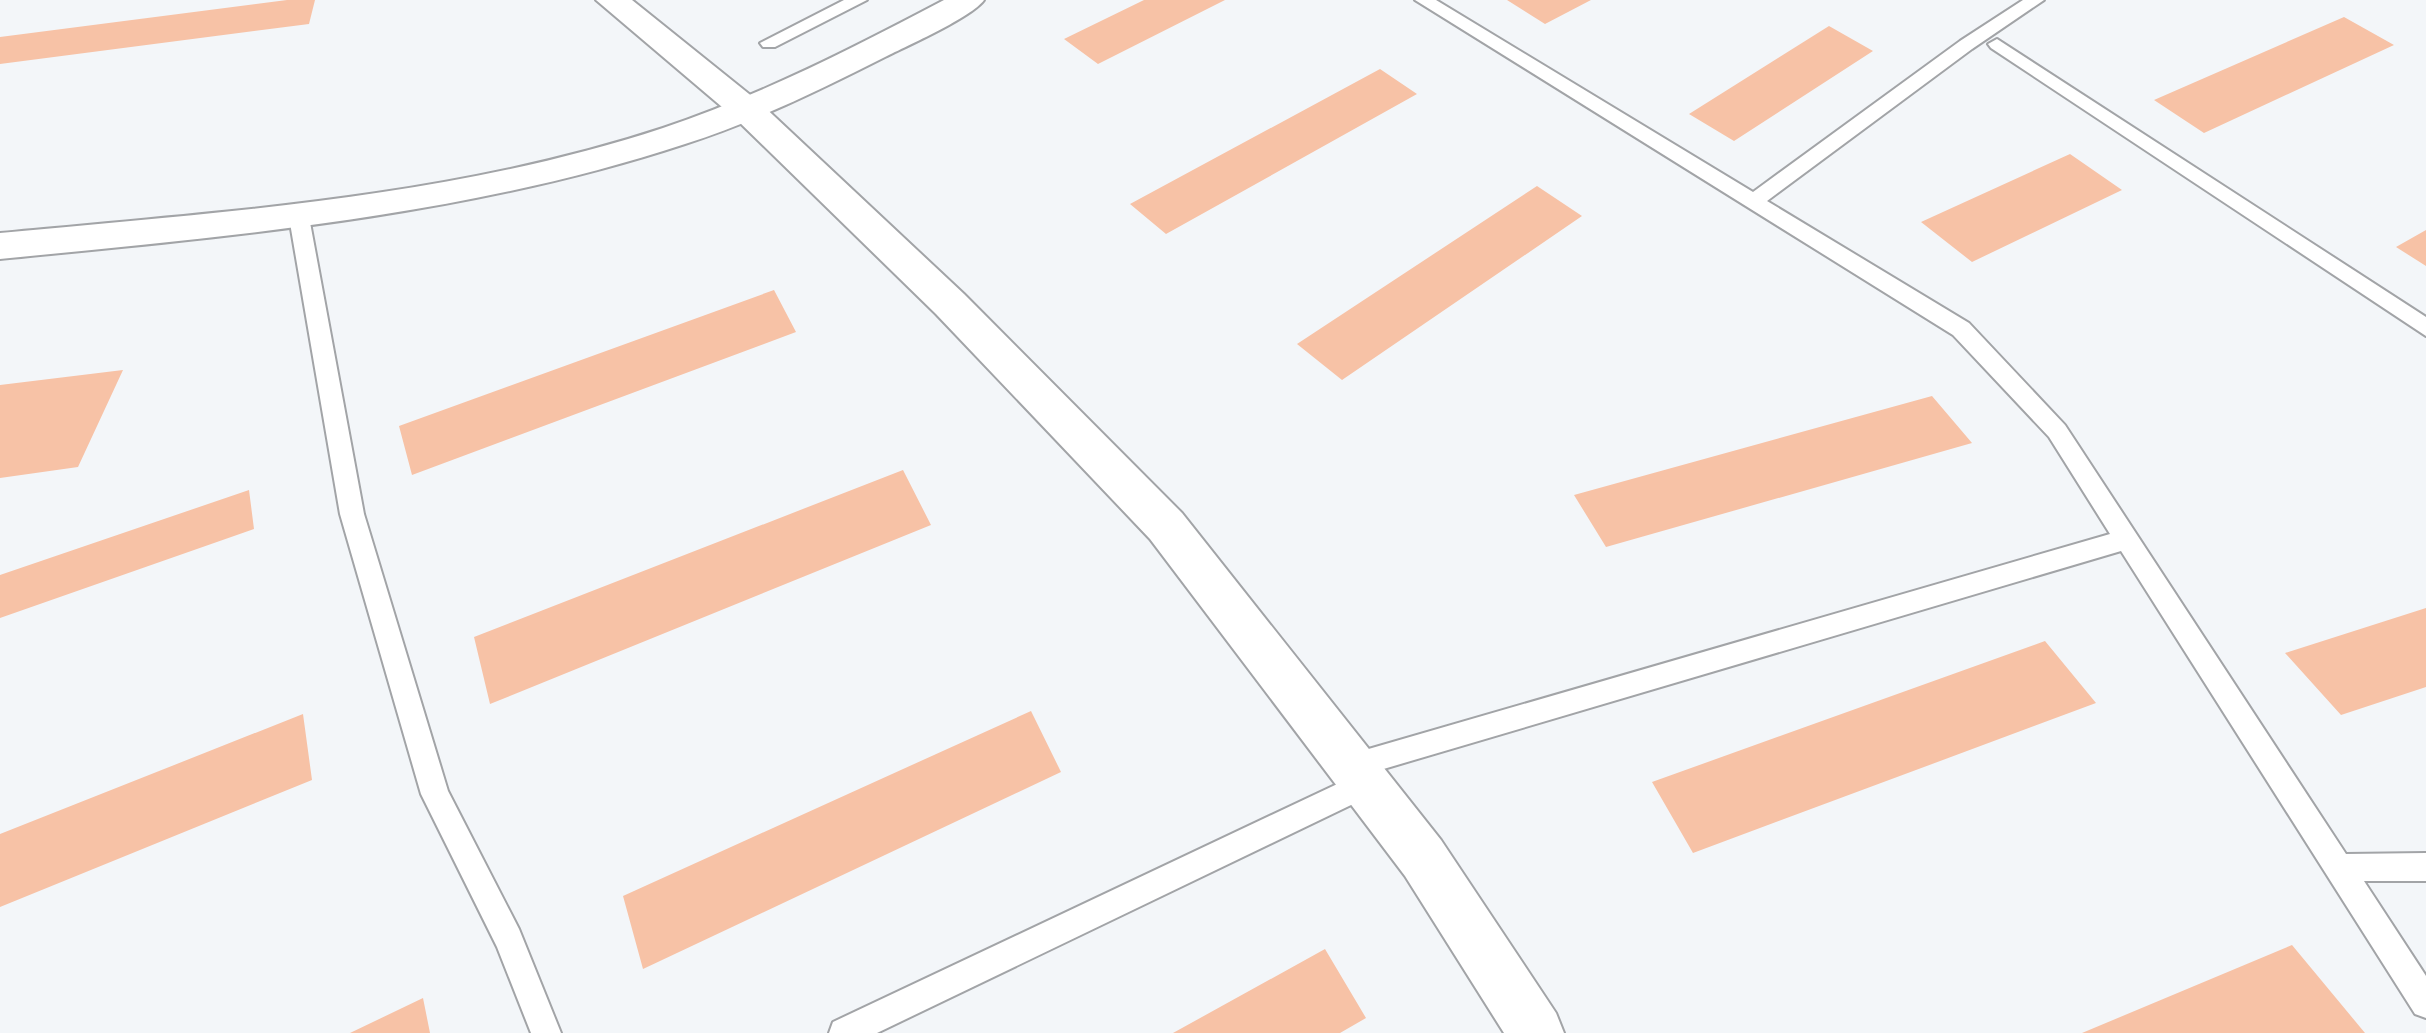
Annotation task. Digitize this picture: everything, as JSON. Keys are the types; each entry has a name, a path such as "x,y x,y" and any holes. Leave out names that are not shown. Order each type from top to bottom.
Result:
{"street":[{"path":"612,0 747,110 950,304 1166,526 1423,858 1536,1033"},
{"path":"0,246 299,217 510,181 634,149 747,110 968,0"}],"lane":[{"path":"769,43 858,0"},
{"path":"1424,0 1961,329 2057,431 2426,1003"},
{"path":"1753,202 1966,45 2035,0"},
{"path":"1997,44 2426,328"},
{"path":"299,217 352,514 435,794 509,939 546,1033"},
{"path":"844,1033 1358,775 2127,539"},
{"path":"2341,868 2426,867"}],"building":[{"path":"287,0 315,0 309,24 0,64 0,37"},
{"path":"1144,0 1225,0 1098,64 1064,39"},
{"path":"1507,0 1591,0 1545,24"},
{"path":"2344,17 2394,45 2204,133 2154,100"},
{"path":"1829,26 1873,51 1734,141 1689,114"},
{"path":"1380,69 1417,94 1166,234 1130,204"},
{"path":"2070,154 2122,190 1972,262 1921,222"},
{"path":"1537,186 1582,216 1342,380 1297,344"},
{"path":"2426,230 2426,266 2396,247"},
{"path":"774,290 796,332 412,475 399,426"},
{"path":"123,370 78,467 0,478 0,385"},
{"path":"1932,396 1972,443 1606,547 1574,495"},
{"path":"903,470 931,525 490,704 474,637"},
{"path":"249,490 254,529 0,618 0,575"},
{"path":"2426,608 2426,687 2341,715 2285,653"},
{"path":"2045,641 2096,703 1693,853 1652,782"},
{"path":"1031,711 1061,772 643,969 623,896"},
{"path":"303,714 312,780 0,907 0,834"},
{"path":"2292,945 2365,1033 2082,1033"},
{"path":"1325,949 1366,1018 1340,1033 1173,1033"},
{"path":"423,998 430,1033 350,1033"}]}
